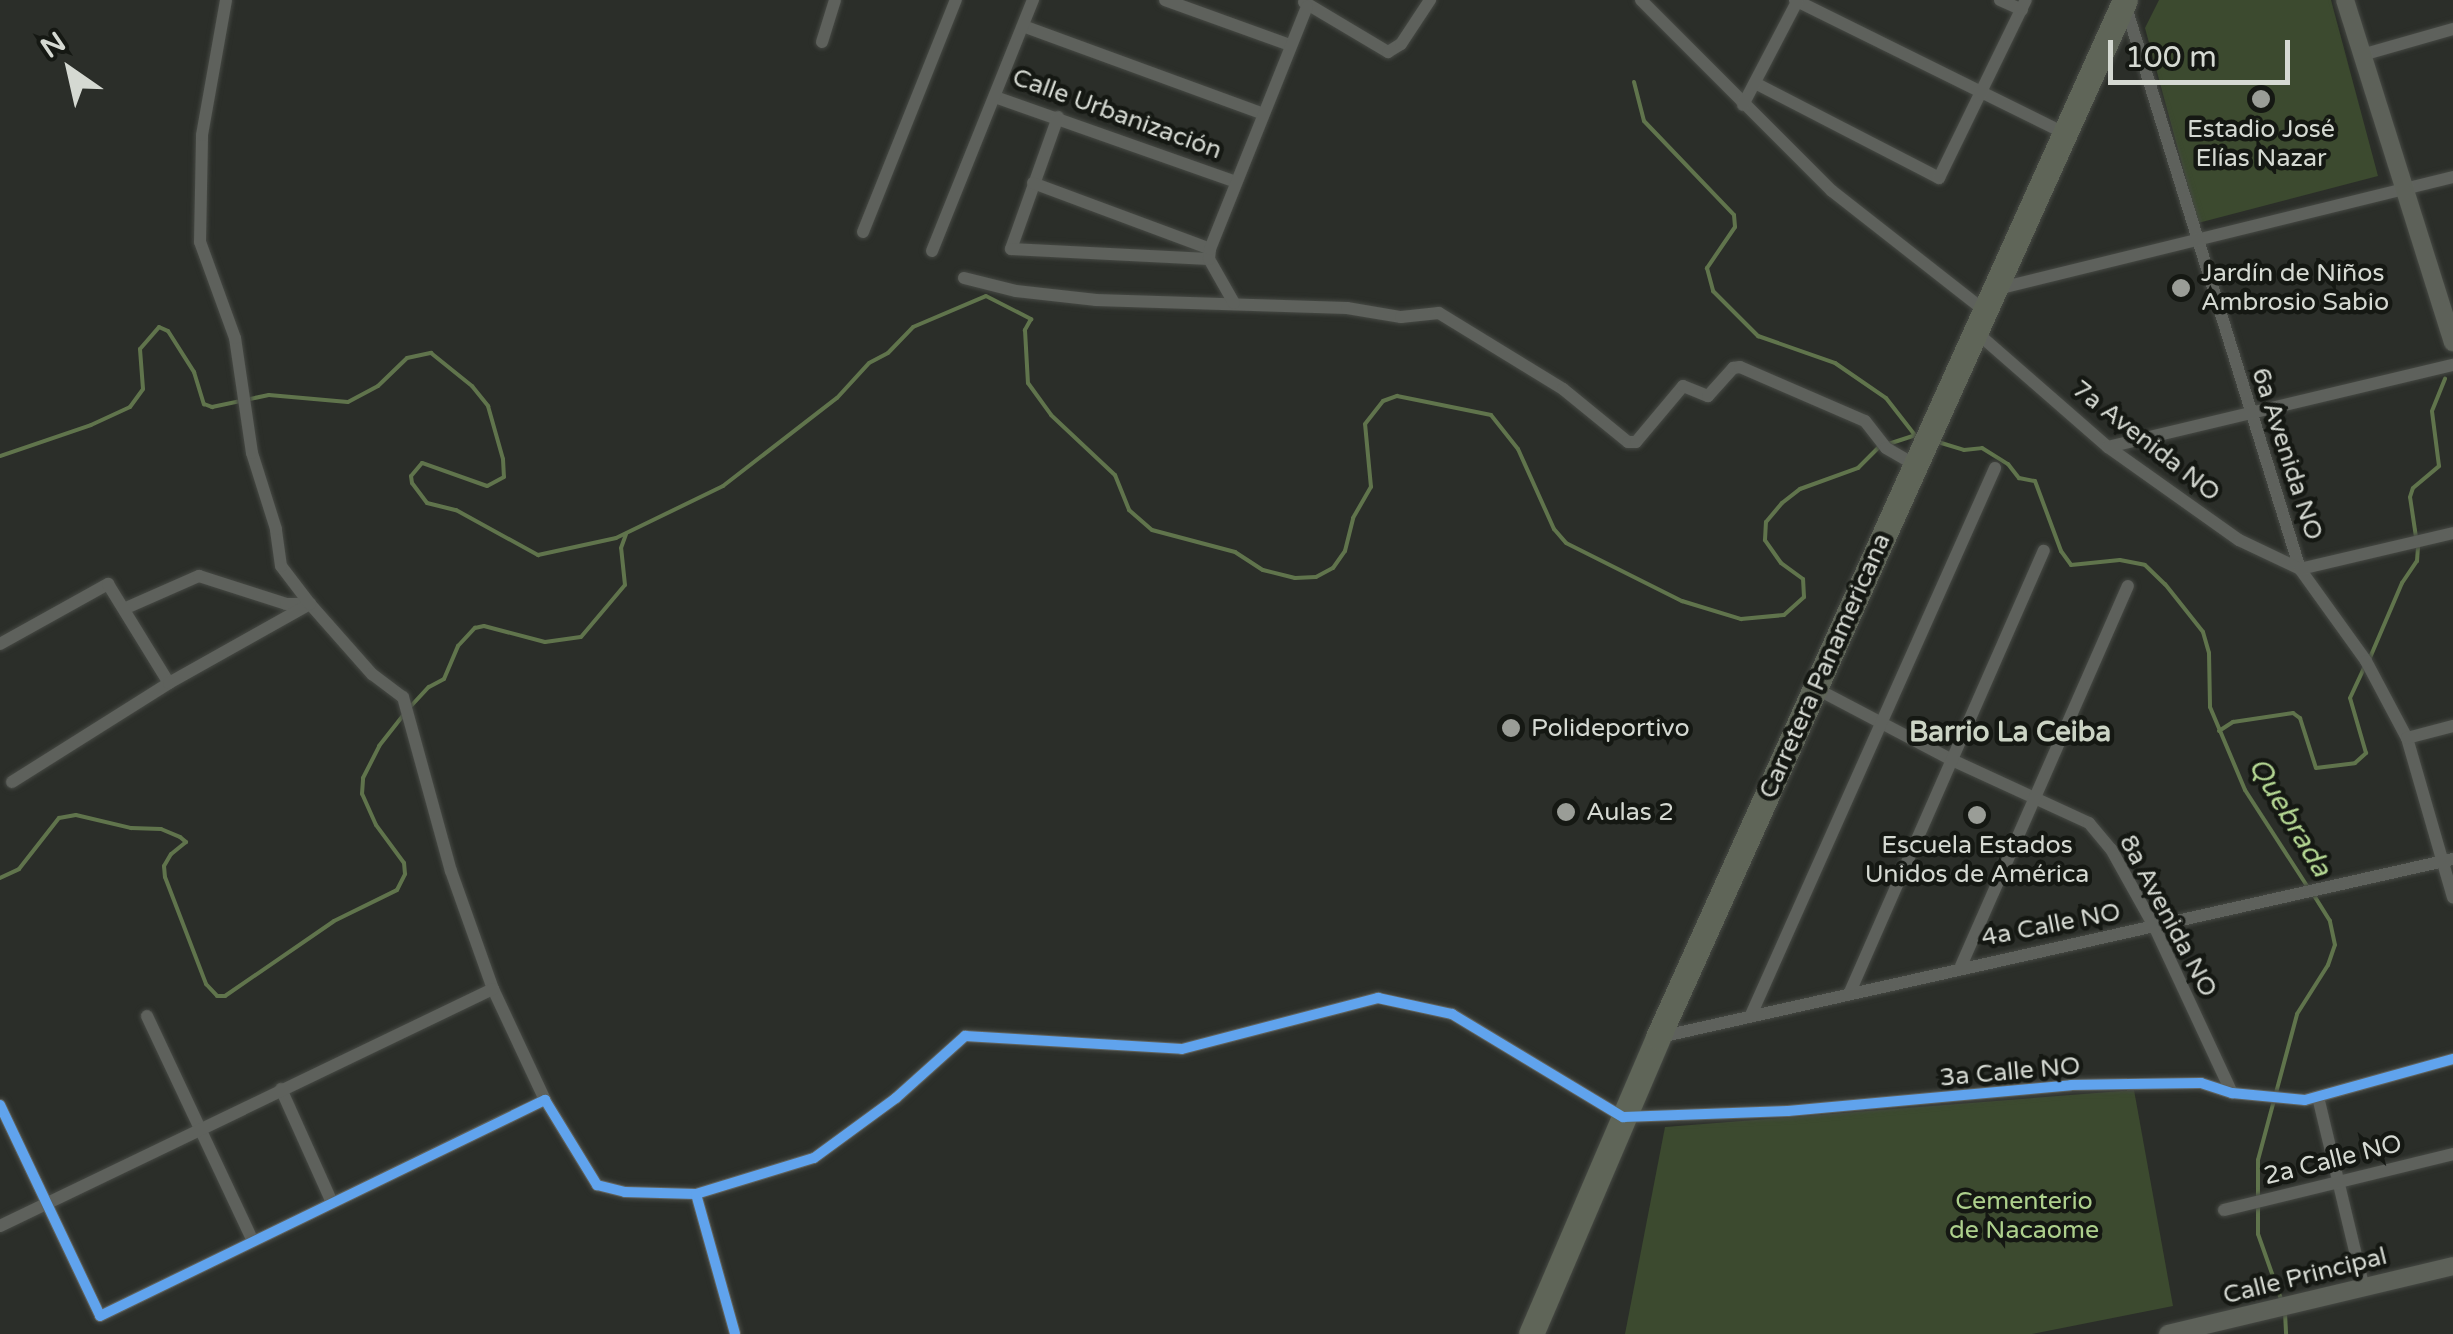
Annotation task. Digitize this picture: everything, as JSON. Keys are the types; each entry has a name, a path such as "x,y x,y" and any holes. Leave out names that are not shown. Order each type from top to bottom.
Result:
{"highway":[{"name":"Carretera Panamericana","path":"1531,1334 1658,1037 1730,886 1814,687 2125,1"}],"street":[{"path":"226,0 202,135 200,242 234,338 252,453 276,529 282,566 372,674 404,697 445,853 493,988 545,1100 598,1185 625,1192 696,1194 814,1158 896,1098 964,1036 1182,1049 1378,998 1452,1014 1623,1117"},
{"path":"822,42 835,0"},
{"path":"863,232 956,0"},
{"name":"Calle Urbanización","path":"1033,0 995,97 1234,181"},
{"path":"1165,0 1290,46"},
{"path":"1210,254 1234,181 1304,3 1388,52 1401,44 1430,0"},
{"name":"7a Avenida NO","path":"1641,0 1743,105 1859,214 1985,311 2108,446 2239,540 2300,570"},
{"path":"1743,105 1796,0 2064,133"},
{"path":"1755,82 1939,178 2024,5 2000,0"},
{"path":"2345,0 2453,342"},
{"name":"6a Avenida NO","path":"2125,1 2300,570 2366,661 2408,738 2448,860 2453,897"},
{"name":"Calle Urbanización","path":"1023,26 1261,113"},
{"path":"2362,55 2453,28"},
{"path":"932,251 995,97"},
{"path":"1058,117 1011,249 1210,254"},
{"path":"1985,311 2195,237 2453,177"},
{"path":"1033,183 1210,254 1234,303"},
{"path":"964,278 1016,292 1096,300 1347,308 1400,318 1440,313 1562,388 1628,442 1636,442 1684,386 1708,396 1733,368 1740,367 1865,421 1886,448 1923,447"},
{"path":"2108,446 2453,365"},
{"path":"1751,1015 1994,468"},
{"path":"2300,570 2453,533"},
{"path":"1850,992 2044,551"},
{"path":"126,608 199,576 286,604 310,604"},
{"path":"0,644 108,584 170,683"},
{"path":"1961,966 2128,586"},
{"path":"12,782 170,683 310,604"},
{"name":"8a Avenida NO","path":"1814,687 1952,760 2089,823 2111,848 2155,928 2232,1093"},
{"path":"2408,738 2453,726"},
{"name":"4a Calle NO","path":"1658,1037 1961,966 2155,928 2448,860"},
{"path":"0,1226 493,988"},
{"path":"147,1016 252,1239"},
{"name":"3a Calle NO","path":"1623,1117 1788,1111 2071,1085 2201,1083 2232,1093 2306,1100 2453,1059"},
{"path":"282,1088 331,1200"},
{"path":"2318,1097 2364,1288"},
{"path":"0,1105 100,1316 331,1200 545,1100"},
{"name":"2a Calle NO","path":"2224,1210 2453,1154"},
{"path":"696,1194 735,1334"},
{"name":"Calle Principal","path":"2168,1334 2453,1266"}],"green space":[{"name":"Estadio José Elías Nazar","path":"2159,0 2331,0 2378,176 2198,223 2145,28"},
{"name":"Cementerio de Nacaome","path":"2134,1090 2173,1306 2032,1334 1625,1334 1665,1127"}],"waterway":[{"path":"1634,82 1644,121 1734,215 1735,227 1707,268 1713,291 1758,336 1835,363 1886,398 1914,434"},
{"path":"0,456 91,425 130,407 143,389 140,349 159,327 168,331 194,372 204,404 212,407 269,395 348,402 378,386 407,358 431,353 472,386 488,406 504,477 487,486 422,463 411,476 412,483 427,503 456,510 538,555 616,538 723,486 837,398 869,363 888,353 913,327 986,296 1031,319 1025,330 1028,383 1051,415 1115,475 1129,510 1152,530 1235,552 1263,570 1295,578 1316,577 1333,568 1345,551 1353,518 1371,487 1365,424 1383,401 1397,396 1491,415 1518,449 1554,529 1566,543 1682,601 1741,619 1784,615 1804,597 1803,579 1781,563 1765,540 1766,522 1782,503 1800,489 1858,468 1879,447 1915,435"},
{"path":"2416,537 2410,497 2413,488 2439,466 2432,411 2445,379"},
{"name":"Quebrada","path":"1938,442 1964,450 1982,448 2008,464 2019,478 2035,481 2061,551 2071,565 2120,560 2145,565 2165,584 2203,632 2209,653 2210,707 2245,790 2307,886"},
{"path":"411,706 429,687 444,679 458,646 475,628 484,626 545,642 581,637 625,585 621,548 626,534"},
{"path":"2369,660 2402,583 2417,561 2418,546"},
{"path":"2219,731 2233,722 2293,713 2300,718 2316,768 2355,763 2366,753 2350,698 2364,668"},
{"path":"0,878 19,869 59,818 76,815 131,828 161,829 180,837 186,842 171,854 164,866 165,877 206,984 217,996 225,996 334,921 397,890 405,874 404,863 376,825 362,794 363,778 379,746 405,713"},
{"name":"Quebrada","path":"2258,1198 2258,1160 2297,1014 2328,965 2335,945 2330,921 2313,894"},
{"name":"Quebrada","path":"2258,1208 2258,1234 2281,1299"},
{"name":"Quebrada","path":"2285,1313 2286,1334"}],"cycle path":[{"path":"696,1194 814,1158 896,1098 965,1036 1182,1049 1378,998 1452,1014 1623,1117 1788,1111 2071,1085 2201,1083 2232,1093 2305,1100 2453,1059"},
{"path":"0,1105 100,1316 545,1100 597,1185 625,1192 696,1194 735,1334"}],"place":[{"name":"Estadio José Elías Nazar","path":"2261,99"},
{"name":"Jardín de Niños Ambrosio Sabio","path":"2181,288"},
{"name":"Polideportivo","path":"1511,728"},
{"name":"Aulas 2","path":"1566,812"},
{"name":"Escuela Estados Unidos de América","path":"1977,815"}],"district":[{"name":"Barrio La Ceiba","path":"2010,732"}]}
